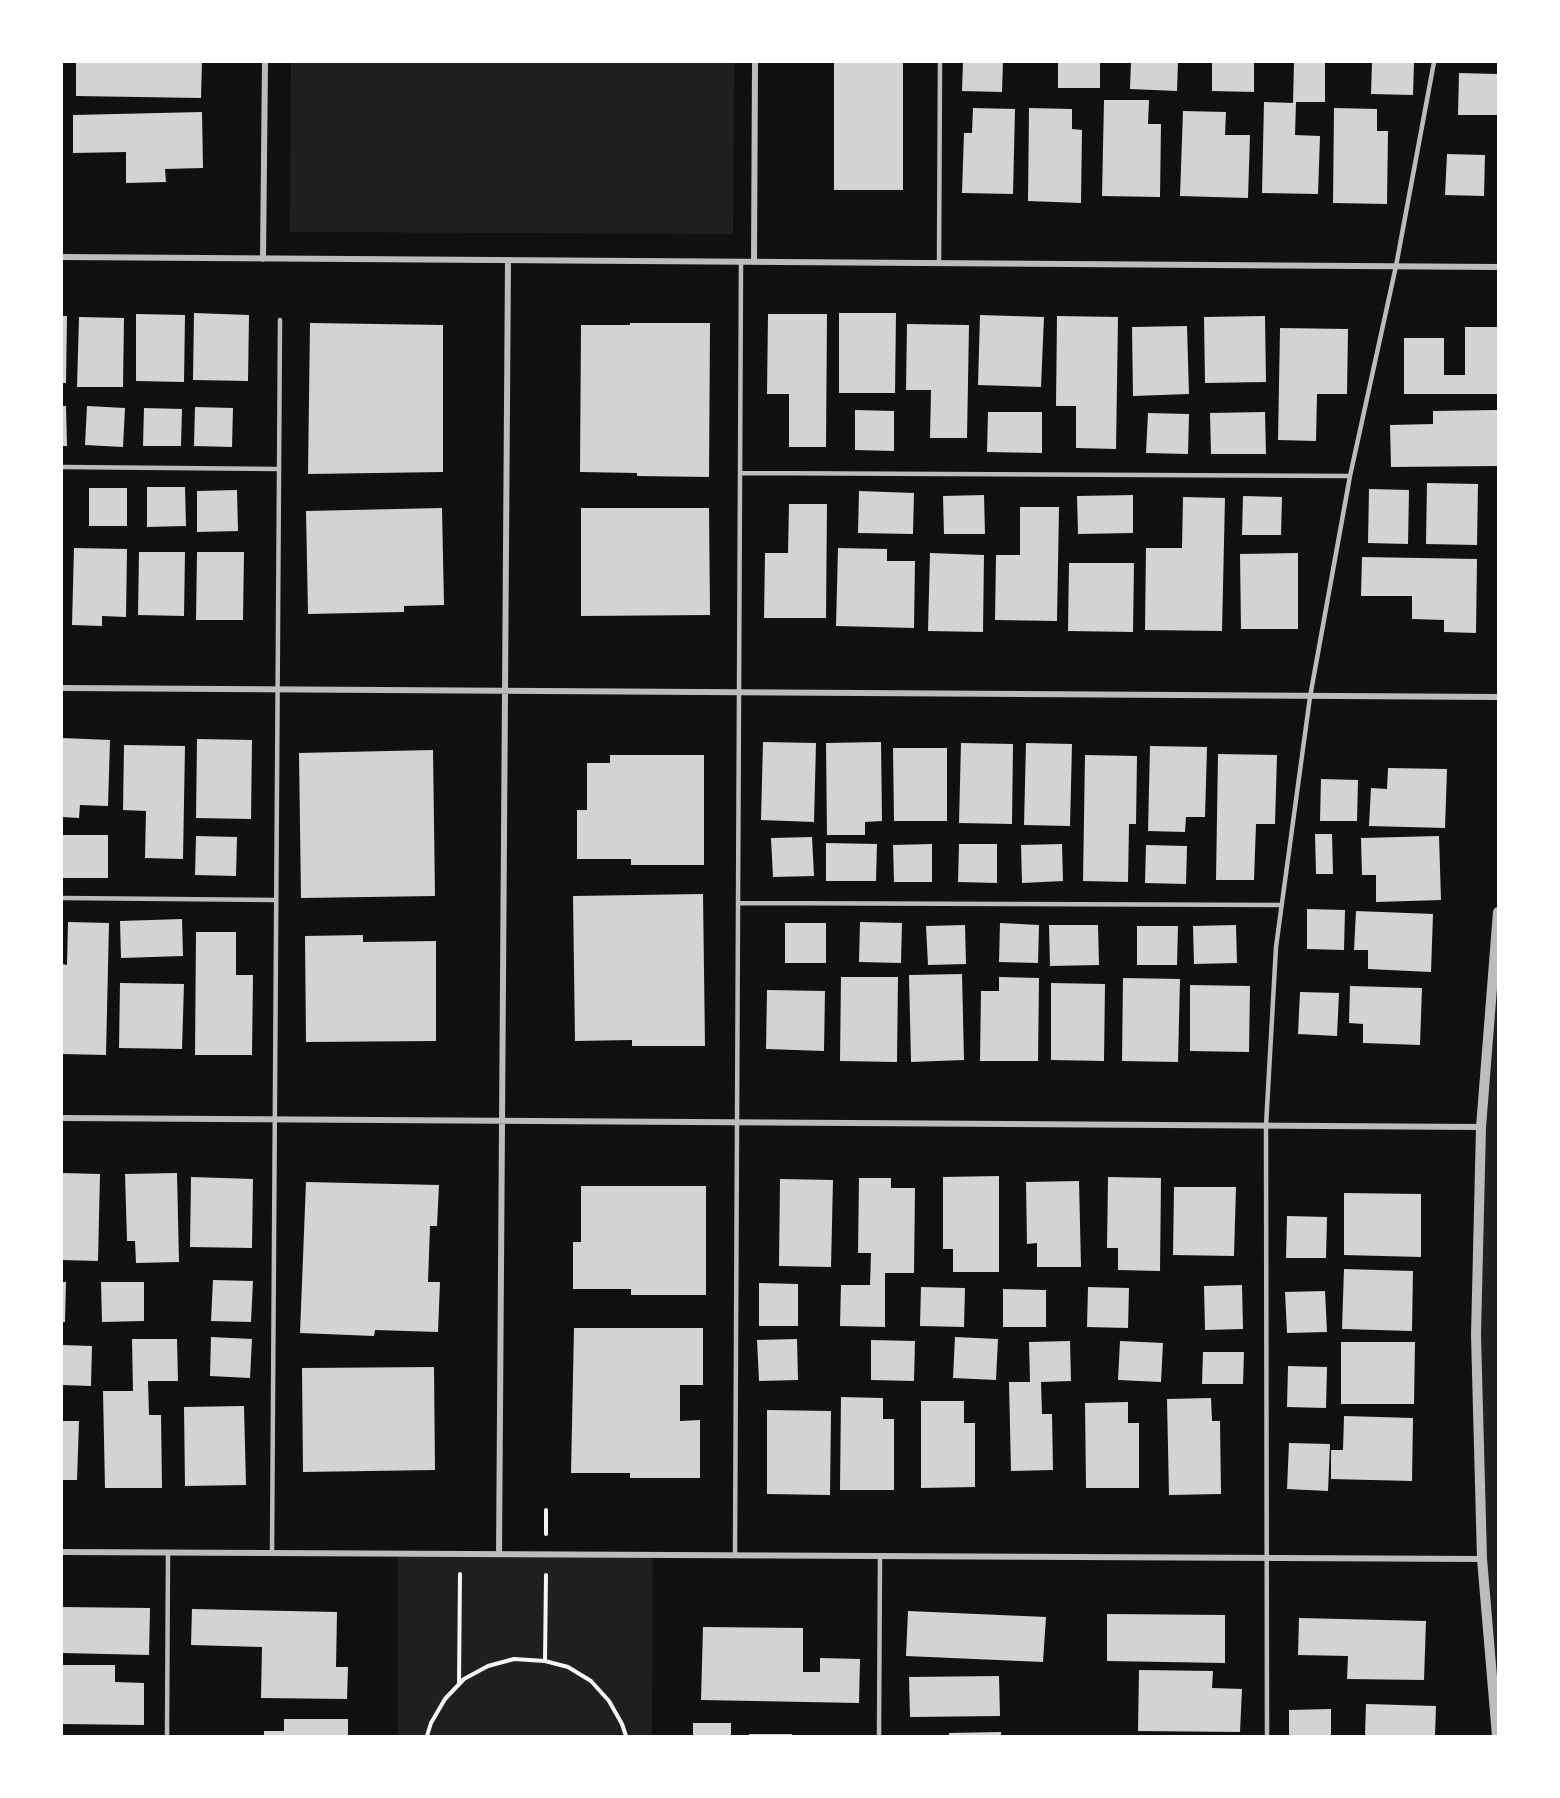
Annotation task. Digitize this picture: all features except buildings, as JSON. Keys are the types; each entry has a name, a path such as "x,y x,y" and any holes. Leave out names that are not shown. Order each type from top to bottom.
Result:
{"street":[{"path":"263,259 265,62"},
{"path":"754,262 755,62"},
{"path":"62,257 1498,267"},
{"path":"500,1554 508,260"},
{"path":"62,688 1498,697"},
{"path":"1497,1737 1482,1559 1476,1335 1481,1127 1498,912"},
{"path":"62,1118 1481,1127"},
{"path":"62,1552 1482,1559"}],"lane":[{"path":"939,62 939,264"},
{"path":"1268,1737 1266,1126 1281,904 1310,697 1350,476 1396,266 1434,62"},
{"path":"735,1555 741,262"},
{"path":"272,1553 280,320"},
{"path":"62,467 279,469"},
{"path":"740,473 1350,476"},
{"path":"62,898 276,900"},
{"path":"738,903 1281,904"},
{"path":"167,1737 168,1552"},
{"path":"879,1737 880,1556"}],"path":[{"path":"545,1661 546,1509"},
{"path":"459,1684 460,1570"},
{"path":"427,1737 431,1723 445,1699 459,1684 488,1666 514,1659 545,1661 568,1667 591,1681 609,1701 622,1724 626,1737"}],"shaded area":[{"path":"291,62 734,62 733,234 290,232"},
{"path":"1498,912 1498,1736 1482,1559 1479,1166"},
{"path":"398,1554 653,1555 652,1736 398,1736"}]}
